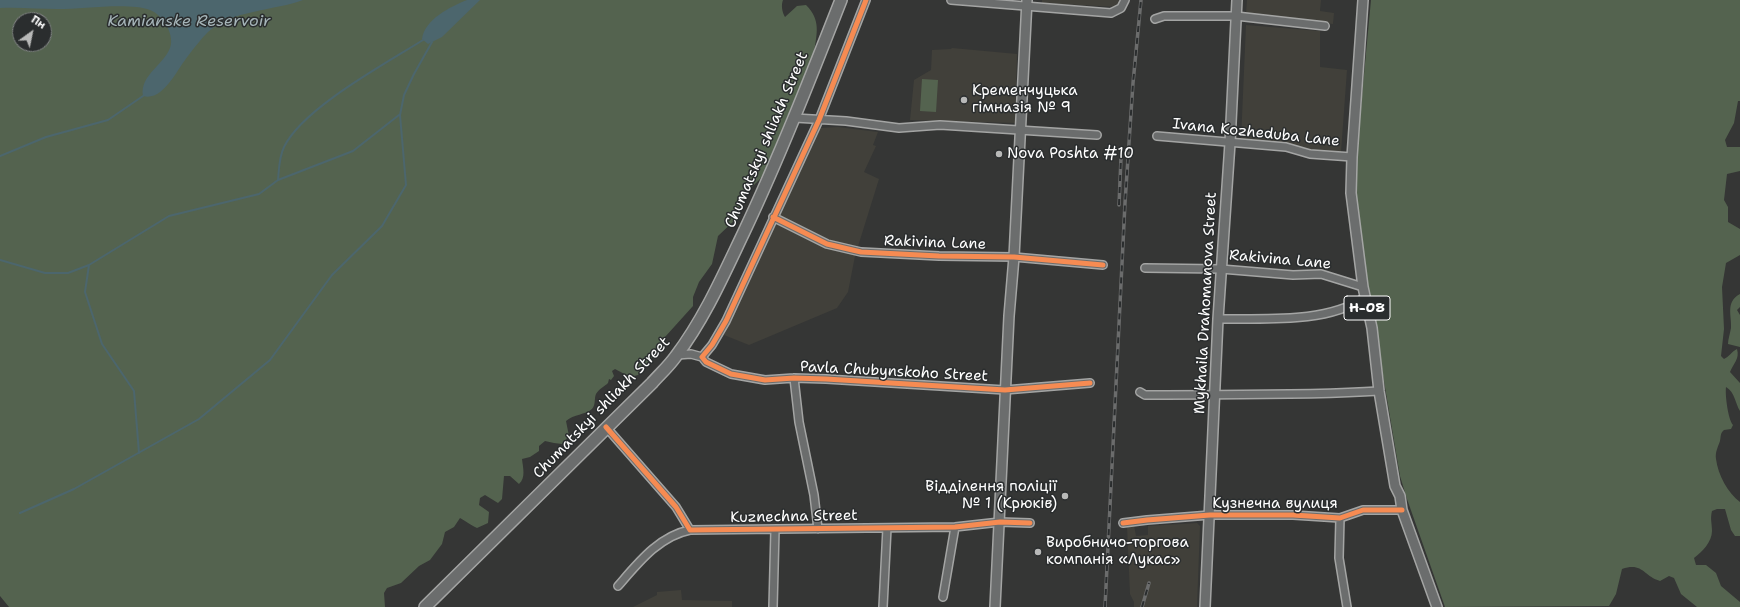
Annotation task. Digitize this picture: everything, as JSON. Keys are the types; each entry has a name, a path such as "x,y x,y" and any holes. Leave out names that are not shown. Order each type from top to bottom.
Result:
{"highway":[{"name":"Chumatskyi shliakh Street","path":"425,607 652,383 677,355 708,307 756,207 795,118 841,0"}],"main road":[{"name":"Mykhaila Drahomanova Street","path":"1205,607 1218,319 1230,143 1237,0"},
{"name":"Н-08","path":"1363,0 1352,157 1351,193 1364,298 1372,328 1395,486 1400,496 1402,510 1437,607"},
{"path":"996,607 1005,390 1014,257 1027,3"}],"street":[{"path":"677,355 691,354 702,357 712,345 726,321 819,120 866,0"},
{"path":"951,0 1027,3 1111,13 1121,8 1125,0"},
{"path":"1155,19 1164,16 1236,16 1325,26"},
{"path":"795,118 846,121 899,128 940,125 1096,135"},
{"name":"Ivana Kozheduba Lane","path":"1157,136 1286,147 1310,154 1352,157"},
{"name":"Rakivina Lane","path":"774,217 826,244 854,251 939,256 1014,257 1103,266"},
{"name":"Rakivina Lane","path":"1145,268 1221,269 1294,275 1321,274 1363,287"},
{"path":"1218,319 1289,318 1328,314 1356,303 1364,298"},
{"name":"Pavla Chubynskoho Street","path":"702,357 706,362 731,374 765,380 794,378 900,382 1005,390 1090,383"},
{"path":"794,378 799,422 814,494 818,529"},
{"path":"1140,392 1145,395 1215,395 1325,394 1380,391"},
{"path":"606,427 676,507 690,530"},
{"name":"Кузнечна вулиця","path":"1123,523 1210,515 1293,515 1340,518 1363,510 1402,510"},
{"path":"1340,518 1339,558 1347,607"},
{"name":"Kuznechna Street","path":"618,586 656,547 673,536 690,530 955,527 1000,522 1030,523"},
{"path":"943,598 955,527"},
{"path":"883,607 887,528"},
{"path":"773,607 775,530"}],"shaded area":[{"path":"1042,0 1119,0 1118,7 1042,3"},
{"path":"1247,0 1321,0 1320,11 1334,13 1333,24 1246,14"},
{"path":"1246,25 1320,31 1320,67 1347,70 1341,152 1315,151 1299,146 1241,140"},
{"name":"Кременчуцька гімназія № 9","path":"952,48 1017,54 1015,123 910,120 914,80 931,70 932,50"},
{"path":"838,127 878,132 873,145 876,146 864,172 879,179 855,256 848,292 837,308 749,345 724,335 816,130 820,128"},
{"path":"1197,523 1200,526 1197,607 1134,607 1134,602 1130,594 1127,526 1134,525 1136,536 1148,535 1148,526"},
{"path":"681,590 682,600 732,601 732,607 633,607 657,595 657,592"}],"green space":[{"path":"0,0 783,0 782,8 785,17 797,6 806,5 811,11 817,27 814,52 764,173 742,197 738,217 718,236 712,264 699,282 693,297 693,306 665,337 661,347 638,375 630,377 615,369 612,371 614,376 611,380 609,379 608,383 596,394 592,409 566,421 569,436 562,444 545,441 539,446 539,451 530,457 522,459 523,479 519,484 510,476 504,476 502,499 498,503 485,495 480,498 479,505 489,512 488,523 477,528 460,518 454,527 445,532 442,544 430,560 419,566 401,583 387,588 384,593 385,607 9,607 0,596"},
{"path":"1371,0 1740,0 1740,101 1738,101 1734,123 1725,140 1727,147 1740,147 1740,171 1727,174 1724,200 1728,207 1728,222 1740,229 1740,255 1726,263 1722,287 1724,329 1721,356 1724,359 1737,349 1738,356 1730,372 1740,383 1740,411 1733,395 1726,387 1727,407 1733,425 1731,429 1724,430 1722,432 1716,456 1717,465 1724,483 1731,494 1740,502 1740,536 1735,536 1731,530 1725,509 1717,509 1712,511 1712,535 1703,550 1694,558 1696,565 1706,565 1716,573 1721,586 1740,602 1740,607 1697,607 1681,594 1674,578 1669,576 1660,581 1654,579 1639,568 1629,567 1622,569 1616,594 1609,606 1445,607 1400,476 1360,239 1355,195 1355,170"},
{"path":"922,79 938,80 936,112 920,111"},
{"path":"1740,294 1740,307 1737,310 1740,315 1740,347 1728,344 1731,328 1731,305 1735,297"}],"water":[{"name":"Kamianske Reservoir","path":"0,0 303,0 241,15 218,25 208,32 200,41 184,61 175,76 163,89 157,94 143,96 145,81 165,57 171,44 168,29 162,19 154,12 131,6 58,9 0,8"},
{"path":"467,0 480,0 442,37 428,44 422,39 428,25 433,20 446,10"}],"waterway":[{"path":"0,260 45,273 68,273 89,265 169,216 259,194 278,180 282,151 294,132 308,117 346,88 423,40"},
{"path":"20,513 74,489 199,419 270,360 332,275 382,226 406,185 400,115 404,95 432,42"},
{"path":"0,156 46,137 108,120 143,96"},
{"path":"278,180 353,151 399,115"},
{"path":"89,265 85,292 102,344 134,391 139,453"}],"railway":[{"path":"1105,607 1125,203 1133,83 1141,0"},
{"path":"1119,205 1121,158"},
{"path":"1142,607 1149,583"}],"cycle path":[{"path":"866,0 819,120 726,321 712,345 702,357 706,362 731,374 765,380 794,378 826,379 1005,390 1090,383"},
{"path":"773,217 827,244 861,252 939,256 1014,257 1103,265"},
{"path":"606,427 676,507 690,530 955,527 1000,522 1030,523"},
{"path":"1123,523 1210,515 1293,515 1340,518 1363,510 1402,510"}],"place":[{"name":"Кременчуцька гімназія № 9","path":"964,100"},
{"name":"Nova Poshta #10","path":"999,154"},
{"name":"Відділення поліції № 1 (Крюків)","path":"1065,496"},
{"name":"Виробничо-торгова компанія «Лукас»","path":"1038,552"}]}
